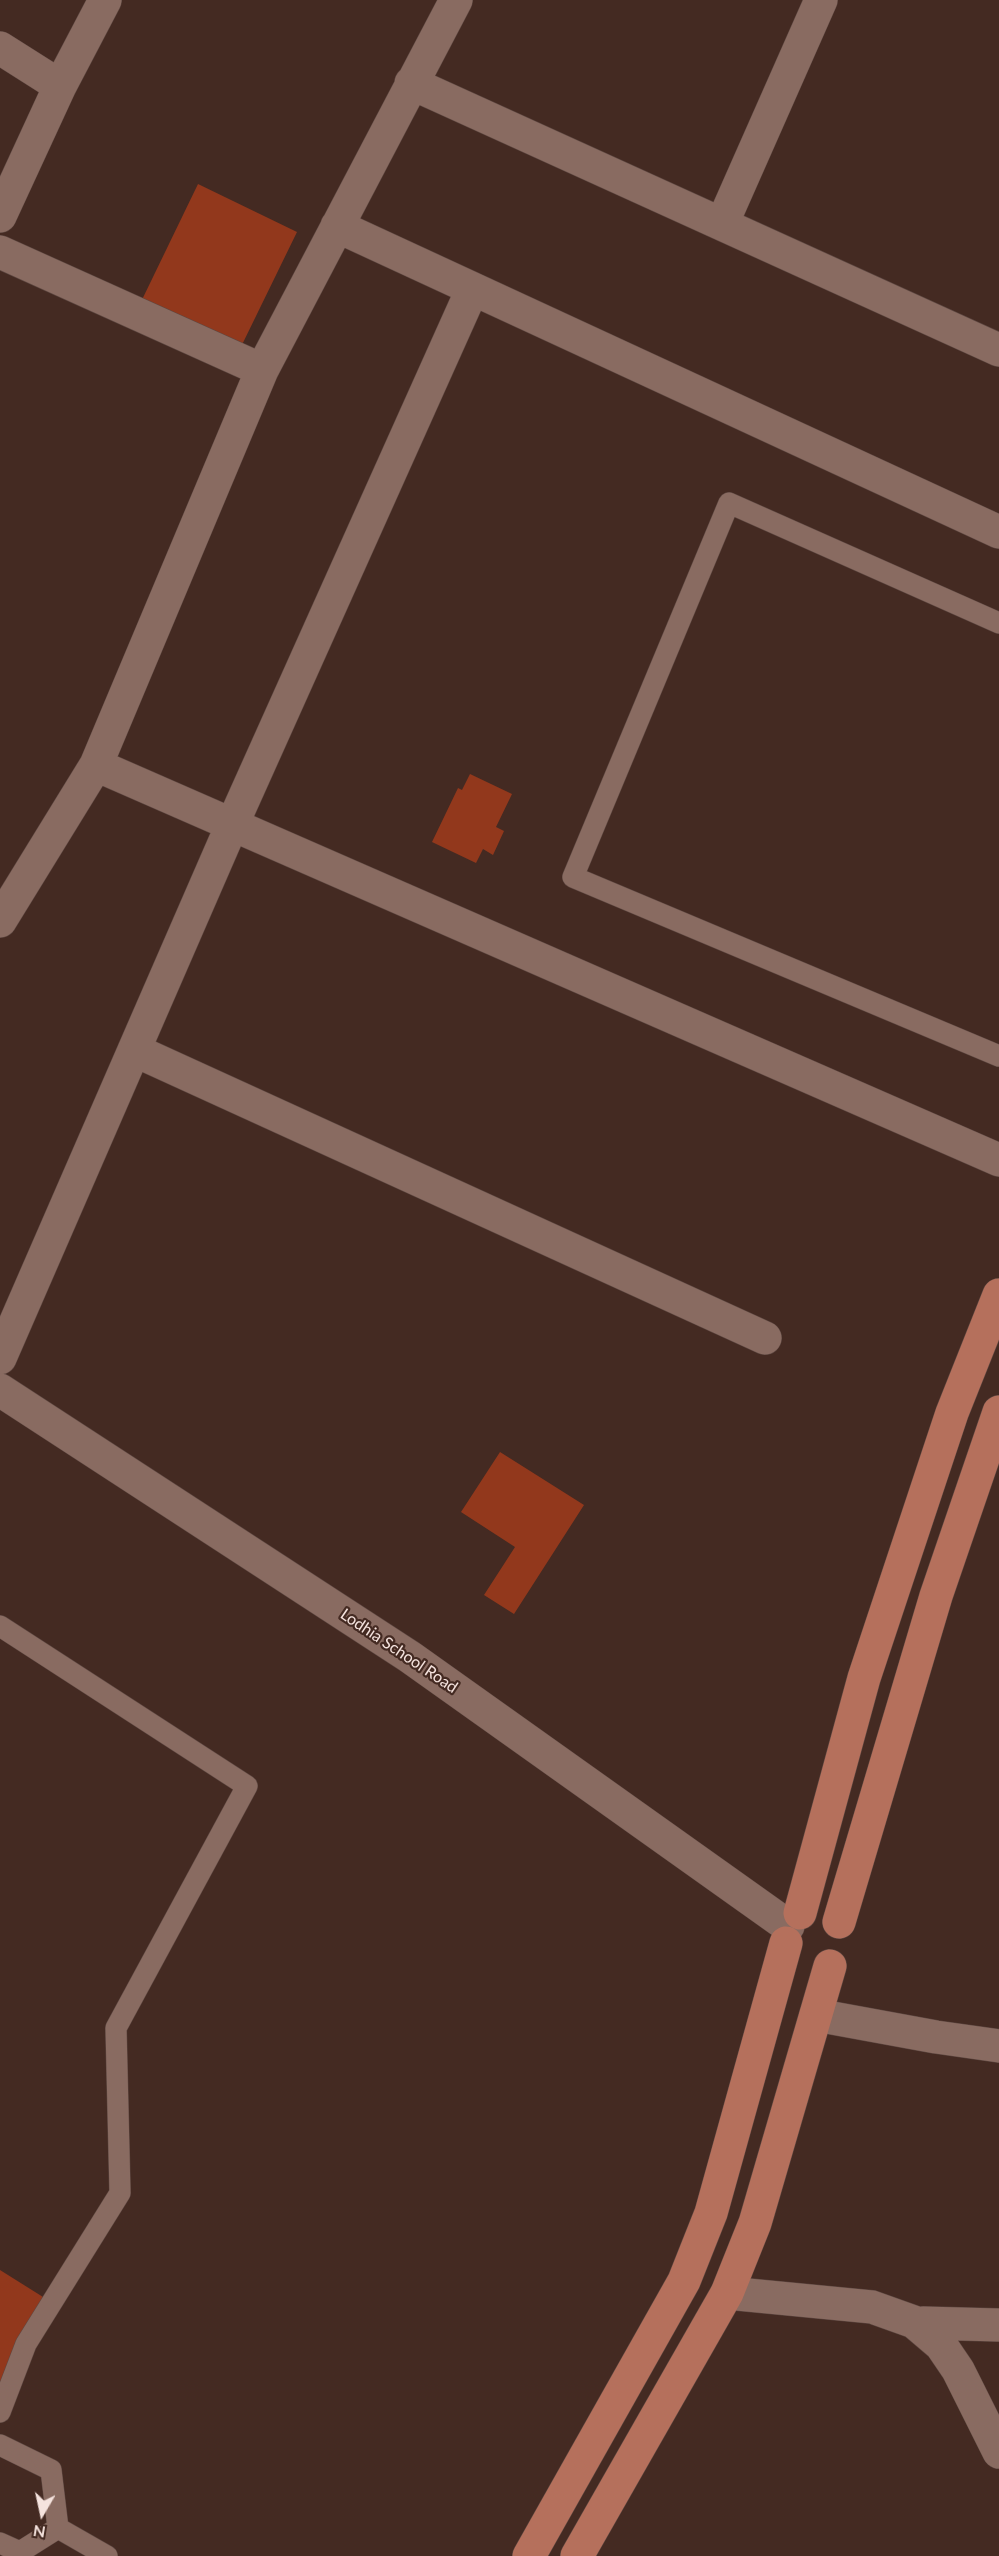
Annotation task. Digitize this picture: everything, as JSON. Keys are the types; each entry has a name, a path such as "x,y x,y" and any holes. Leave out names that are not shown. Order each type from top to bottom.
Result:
{"main road":[{"path":"529,2556 684,2281 711,2213 864,1678 952,1413 999,1295"},
{"path":"839,1922 936,1596 999,1412"},
{"path":"577,2556 727,2293 755,2223 830,1966 839,1957 844,1946 844,1934 839,1922 822,1910 791,1927"},
{"path":"791,1927 791,1956 802,1966 816,1969 830,1966"}],"street":[{"path":"0,216 60,86 105,0"},
{"path":"0,921 96,765 262,369 456,0"},
{"path":"722,224 821,0"},
{"path":"0,48 60,86"},
{"path":"411,83 999,350"},
{"path":"337,226 999,532"},
{"path":"0,252 262,369"},
{"path":"0,1358 232,825 472,290"},
{"path":"96,765 999,1160"},
{"path":"134,1050 765,1338"},
{"name":"Lodhia School Road","path":"0,1390 410,1657 791,1927"},
{"path":"816,2015 999,2046"},
{"path":"727,2293 872,2307 914,2322 941,2345"},
{"path":"999,2325 923,2323 958,2370 999,2452"}],"lane":[{"path":"999,623 729,502 573,877 999,1056"},
{"path":"0,1626 247,1786 116,2028 120,2193 26,2344 0,2412"},
{"path":"0,2445 51,2470 57,2528"},
{"path":"0,2543 20,2552 57,2528"},
{"path":"57,2528 107,2556"}],"building":[{"path":"198,184 297,232 237,355 138,308"},
{"path":"470,774 512,794 496,827 504,831 493,855 483,849 476,863 432,842 458,788 462,790"},
{"path":"500,1452 584,1505 514,1614 484,1595 515,1547 461,1512"},
{"path":"0,2270 51,2302 0,2382"}]}
